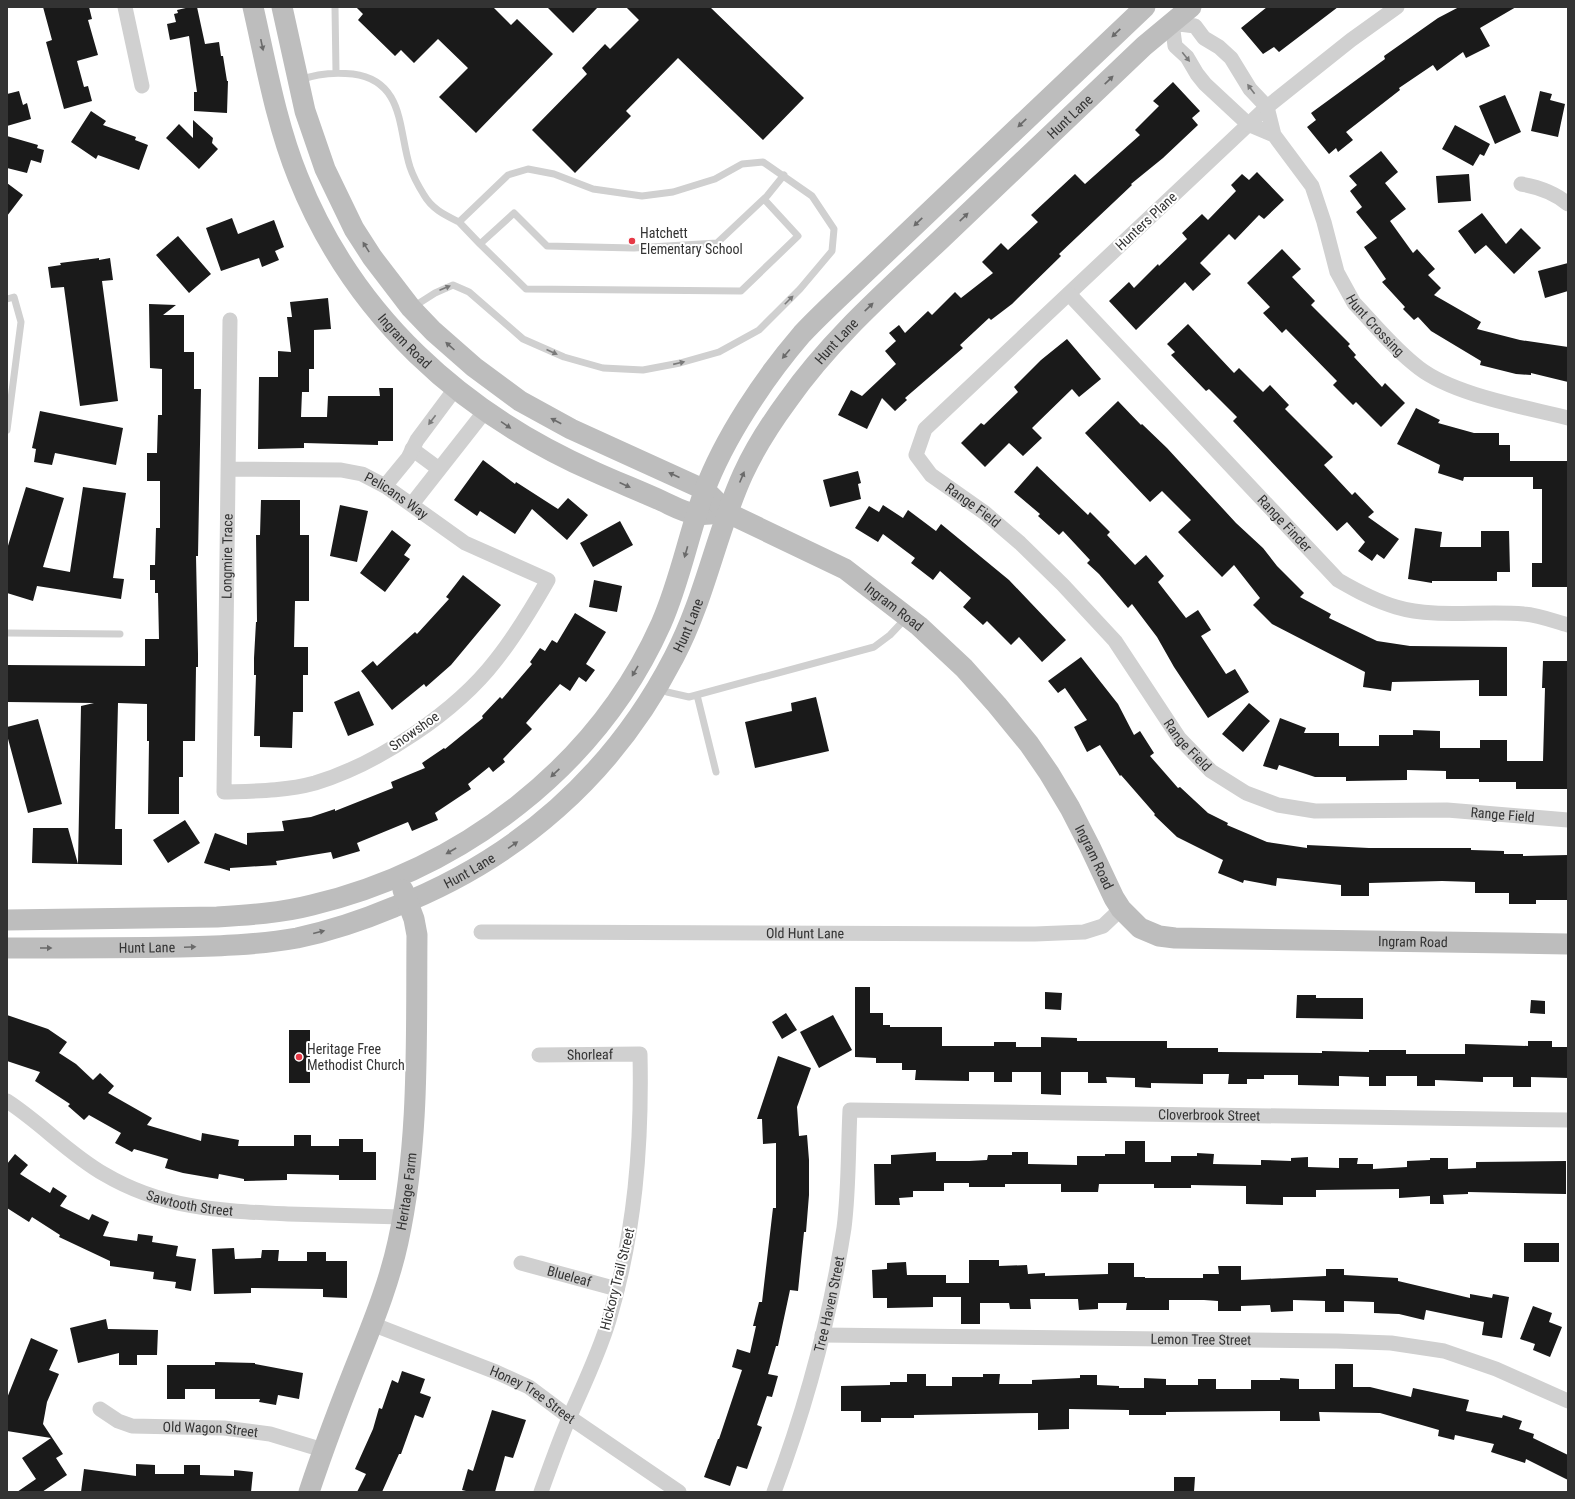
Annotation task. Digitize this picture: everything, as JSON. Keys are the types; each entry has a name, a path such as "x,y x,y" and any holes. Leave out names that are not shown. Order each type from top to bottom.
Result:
{"main road":[{"name":"Ingram Road","path":"254,7 270,88 297,176 325,234 372,305 412,351 455,389 485,412 519,434 547,449 679,509 696,514 728,514"},
{"name":"Ingram Road","path":"282,7 297,80 314,140 339,199 372,257 411,308 437,335 474,367 520,401 571,429 705,490 728,514 845,569 908,617 964,668 1029,744 1070,808 1114,898 1121,908 1140,928 1159,936 1175,938 1568,944"},
{"name":"Hunt Lane","path":"7,920 246,916 309,906 335,899 397,878 445,855 497,822 541,786 592,733 632,676 660,625 681,572 696,514 705,490 735,430 750,404 778,363 804,332 1145,7"},
{"path":"1157,7 1172,23"},
{"name":"Hunt Lane","path":"7,948 112,949 225,946 298,937 340,927 408,902 439,888 484,864 542,823 574,794 601,766 637,719 658,686 692,621 743,474 754,452 788,399 845,330 1144,46 1191,7"},
{"path":"270,88 297,80"},
{"path":"297,176 318,196 354,256 381,296 399,308 411,308"},
{"name":"Heritage Farm","path":"309,1492 323,1450 386,1287 403,1217 409,1179 415,1117 416,935 408,902 397,878"}],"street":[{"path":"125,7 142,86"},
{"name":"Hunters Plane","path":"916,455 926,429 1248,124 1351,40 1397,7"},
{"name":"Hunt Crossing","path":"1274,135 1267,107 1250,89 1231,58 1219,47 1204,38 1195,26 1172,23 1175,46 1187,57 1205,84 1248,124 1274,135 1293,157 1312,186 1324,222 1337,272 1347,294 1406,358 1418,368 1445,383 1470,392 1568,418"},
{"path":"1521,184 1540,188 1560,197 1568,204"},
{"name":"Range Finder","path":"1069,294 1338,580 1366,597 1397,608 1432,613 1493,612 1526,614 1568,625"},
{"name":"Longmire Trace","path":"224,792 230,320"},
{"path":"386,486 417,440 455,389"},
{"path":"412,504 485,412"},
{"path":"412,449 439,469"},
{"name":"Range Field","path":"916,455 931,475 991,518 1020,543 1063,585 1115,641 1179,738 1211,771 1246,793 1278,805 1315,811 1447,810 1568,820"},
{"name":"Pelicans Way","path":"228,469 341,470 362,474 386,486 465,543 548,580"},
{"name":"Snowshoe","path":"224,792 271,791 314,783 351,770 385,752 431,721 470,688 496,661 520,627 548,580"},
{"name":"Old Hunt Lane","path":"481,932 1034,934 1084,932 1102,926 1121,908"},
{"name":"Shorleaf","path":"539,1055 640,1054"},
{"name":"Hickory Trail Street","path":"541,1492 569,1417 599,1349 627,1252 634,1203 640,1126 640,1054"},
{"name":"Sawtooth Street","path":"7,1101 80,1159 104,1174 159,1200 193,1208 227,1212 403,1217"},
{"name":"Cloverbrook Street","path":"850,1110 1568,1120"},
{"name":"Tree Haven Street","path":"774,1492 786,1460 830,1302 844,1227 850,1110"},
{"name":"Blueleaf","path":"521,1264 617,1290"},
{"name":"Honey Tree Street","path":"372,1324 496,1372 529,1387 569,1417 679,1492"},
{"name":"Lemon Tree Street","path":"822,1335 1337,1341 1391,1343 1444,1351 1496,1368 1568,1401"},
{"name":"Old Wagon Street","path":"100,1409 118,1420 132,1426 224,1428 270,1434 323,1450"}],"lane":[{"path":"335,7 336,72"},
{"path":"297,80 336,72 364,76 387,90 400,114 410,168 424,195 438,211 460,222 526,289 742,291 798,236 764,199"},
{"path":"411,308 435,293 453,285 469,292 523,339 564,357 603,368 643,370 680,363 719,352 759,330 800,289 832,251 834,229 812,196 784,175 763,162 742,164 715,179 673,192 642,196 594,189 554,174 528,169 508,175 460,222"},
{"path":"480,244 514,213 547,246 634,248 717,243 764,199 784,175"},
{"path":"7,299 14,297 21,322 7,430"},
{"path":"658,686 667,692 688,696 874,647 890,635 908,617"},
{"path":"7,633 120,634"},
{"path":"697,694 716,772"}],"building":[{"path":"43,7 89,7 92,19 88,20 98,55 77,61 84,87 88,86 92,101 64,109 46,42 52,40"},
{"path":"197,7 205,44 219,42 228,81 227,113 194,111 194,92 197,92 189,36 170,40 167,24 176,22 174,14 178,13 177,10"},
{"path":"356,7 493,7 511,25 517,19 553,54 476,133 439,97 468,68 438,39 414,63 401,50 395,56 358,20 363,14"},
{"path":"547,7 598,7 573,33"},
{"path":"626,7 710,7 804,98 763,140 678,58 626,111 631,116 575,173 532,130 587,74 582,68 605,44 610,49 639,20"},
{"path":"1267,7 1338,7 1279,52 1274,47 1263,54 1241,28"},
{"path":"1459,7 1516,7 1480,28 1490,46 1466,58 1463,52 1437,71 1433,65 1399,88 1400,90 1346,132 1353,140 1338,152 1336,148 1329,154 1307,127 1316,120 1311,113 1385,59 1384,56 1438,18"},
{"path":"1173,82 1200,111 1192,118 1198,125 1163,158 1131,184 1132,185 1059,254 1061,256 1012,304 991,320 989,318 960,345 963,348 905,398 907,400 895,411 882,398 867,429 838,415 851,390 862,396 896,364 885,351 896,341 889,333 899,325 905,333 928,311 932,315 955,292 961,298 993,273 982,262 1001,243 1008,250 1038,222 1031,215 1075,174 1085,184 1140,135 1135,130 1159,106 1153,101"},
{"path":"19,91 23,105 27,103 31,119 7,126 7,94"},
{"path":"1540,91 1552,94 1550,100 1565,104 1558,137 1531,131"},
{"path":"1505,95 1521,132 1495,144 1479,106"},
{"path":"91,111 106,121 103,125 136,137 135,140 148,145 139,170 98,155 96,159 71,142"},
{"path":"193,120 213,138 212,143 218,149 199,169 166,138 179,124 193,138"},
{"path":"1455,125 1490,144 1484,156 1480,154 1473,166 1442,149"},
{"path":"7,136 38,145 37,148 44,150 41,163 31,160 27,173 7,168"},
{"path":"1381,151 1398,172 1385,183 1406,209 1390,221 1413,253 1417,249 1435,269 1428,275 1441,288 1434,295 1481,322 1477,329 1520,340 1568,347 1568,382 1531,373 1531,375 1516,374 1480,365 1481,361 1431,331 1418,317 1414,320 1403,309 1405,307 1382,282 1386,279 1364,247 1377,238 1356,212 1362,207 1350,191 1357,185 1349,176"},
{"path":"1257,172 1284,200 1264,219 1259,215 1235,240 1229,234 1200,263 1211,274 1193,291 1185,282 1136,330 1109,301 1129,282 1134,288 1158,264 1159,266 1187,239 1182,233 1202,214 1208,220 1236,191 1231,185 1242,174 1249,180"},
{"path":"1469,174 1471,201 1438,203 1436,176"},
{"path":"7,183 23,195 7,216"},
{"path":"1482,213 1506,244 1521,228 1541,248 1514,274 1486,245 1475,254 1458,231"},
{"path":"232,218 238,234 274,220 284,247 275,251 279,260 262,267 259,258 221,271 206,228"},
{"path":"178,236 211,274 189,293 156,255"},
{"path":"1282,249 1301,269 1292,277 1315,301 1311,305 1350,344 1348,346 1356,355 1354,357 1382,387 1385,383 1405,403 1381,427 1356,402 1353,405 1333,385 1337,381 1286,329 1282,333 1263,313 1270,307 1247,283"},
{"path":"99,258 99,260 110,258 113,280 102,281 118,401 80,406 64,287 51,288 48,267 61,265 60,263"},
{"path":"1568,263 1568,291 1545,298 1538,271"},
{"path":"328,298 331,329 314,330 314,369 309,369 309,392 302,392 301,417 327,417 328,396 380,396 379,388 393,388 393,441 378,441 378,445 304,443 304,448 258,449 259,377 278,377 278,351 291,352 287,317 292,317 290,302"},
{"path":"149,304 176,305 163,315 184,315 184,352 194,352 194,389 201,389 198,556 196,556 198,667 196,667 195,741 183,741 183,777 179,777 179,814 148,814 149,741 147,741 147,704 118,703 115,829 122,829 122,865 32,863 33,828 68,828 78,864 81,706 94,703 7,702 7,665 145,666 145,639 159,639 158,593 155,593 155,580 150,580 150,565 155,565 156,528 160,528 160,481 147,481 147,453 157,453 158,415 162,415 162,369 150,368"},
{"path":"1188,324 1234,373 1239,368 1263,392 1270,385 1289,405 1285,409 1333,457 1324,465 1352,495 1355,492 1374,512 1368,517 1399,539 1384,559 1377,554 1372,561 1358,551 1365,542 1347,522 1337,531 1233,421 1237,417 1209,389 1206,391 1171,355 1175,352 1167,344"},
{"path":"1067,339 1101,379 1079,397 1072,389 1032,428 1042,438 1023,456 1009,443 985,467 961,443 981,423 984,425 1018,392 1014,387 1041,360"},
{"path":"1118,401 1141,425 1142,424 1167,448 1236,523 1263,548 1277,566 1304,593 1300,597 1331,614 1329,618 1377,641 1410,646 1507,647 1507,696 1479,696 1479,680 1392,682 1391,691 1363,687 1365,672 1272,624 1253,605 1260,598 1234,565 1222,577 1178,532 1191,520 1162,491 1150,502 1085,433"},
{"path":"1416,408 1440,420 1438,423 1474,433 1499,433 1499,445 1510,445 1510,461 1567,461 1568,587 1532,587 1532,563 1542,563 1542,489 1533,489 1533,477 1464,477 1463,481 1438,473 1440,465 1397,444"},
{"path":"40,411 123,428 116,465 55,453 52,465 34,462 36,449 32,448"},
{"path":"483,460 515,484 516,482 558,509 568,498 588,515 567,540 532,509 515,534 480,511 477,516 454,500"},
{"path":"1037,466 1088,515 1090,512 1110,532 1107,535 1135,565 1146,555 1164,576 1158,582 1186,618 1198,610 1211,630 1201,636 1226,674 1235,669 1249,692 1208,718 1174,667 1157,637 1132,604 1128,608 1099,574 1087,563 1090,560 1063,531 1059,535 1038,516 1040,514 1014,492"},
{"path":"858,471 861,483 858,484 861,499 830,507 823,480"},
{"path":"26,487 64,498 43,567 70,572 83,487 126,493 113,578 124,579 121,599 37,586 33,601 7,593 7,549"},
{"path":"261,500 300,500 300,535 309,535 309,601 295,601 294,647 308,647 308,675 303,675 303,712 293,712 292,748 260,747 260,736 254,736 256,675 254,675 254,658 257,622 256,535 260,535"},
{"path":"340,505 368,511 357,562 330,556"},
{"path":"883,505 903,518 908,510 936,531 941,524 1009,580 1066,640 1042,662 1019,637 1011,645 987,621 983,625 963,607 971,598 940,571 933,580 911,563 915,558 883,534 878,542 855,528 869,506 879,512"},
{"path":"620,521 633,545 593,567 580,543"},
{"path":"1415,528 1442,532 1440,547 1481,547 1481,531 1509,531 1510,572 1497,572 1497,581 1432,581 1432,583 1408,579"},
{"path":"392,530 411,545 404,555 410,559 385,592 360,573"},
{"path":"463,575 501,605 451,665 426,687 424,684 392,710 361,671 373,661 377,666 415,632 417,634 449,599 446,597"},
{"path":"594,580 622,586 617,612 589,607"},
{"path":"575,613 606,632 586,664 595,670 586,682 579,677 570,691 560,684 526,723 532,729 503,759 505,762 493,772 489,767 468,784 471,789 435,813 438,820 412,831 408,822 357,843 360,851 333,859 331,852 276,861 277,865 230,868 230,871 204,863 215,833 247,845 247,833 284,831 282,821 311,817 335,809 335,811 393,788 391,782 425,768 422,763 444,748 445,749 483,718 482,716 500,697 502,699 532,664 530,662 540,648 545,651 552,640 557,643"},
{"path":"1081,657 1118,704 1134,735 1140,731 1154,753 1150,756 1178,788 1180,787 1208,813 1228,823 1227,825 1267,842 1307,848 1307,845 1369,848 1471,848 1471,850 1504,851 1504,854 1523,854 1523,856 1568,855 1568,900 1536,900 1536,904 1509,904 1509,893 1475,893 1475,882 1442,881 1369,883 1369,896 1341,896 1341,885 1277,878 1276,886 1244,880 1243,883 1218,873 1223,860 1177,837 1154,815 1155,814 1121,775 1120,776 1100,745 1087,752 1074,727 1087,720 1065,688 1058,693 1048,681"},
{"path":"1543,661 1568,661 1568,789 1516,789 1516,782 1479,782 1479,779 1446,779 1446,771 1407,770 1407,780 1346,781 1346,777 1315,777 1279,765 1277,770 1263,766 1280,718 1306,728 1304,733 1339,733 1339,746 1379,746 1379,735 1413,735 1413,730 1440,731 1440,748 1480,748 1480,740 1507,740 1507,761 1543,761 1545,688 1542,688"},
{"path":"359,691 374,725 348,736 334,702"},
{"path":"816,697 829,751 755,768 745,722 792,711 791,703"},
{"path":"1249,703 1270,721 1243,752 1222,734"},
{"path":"38,719 62,804 28,813 7,735 7,727"},
{"path":"185,820 200,843 168,863 153,840"},
{"path":"855,987 870,987 870,1013 883,1013 883,1025 890,1025 890,1027 942,1027 942,1046 994,1046 994,1042 1016,1042 1016,1047 1041,1047 1041,1037 1077,1038 1077,1041 1167,1041 1167,1048 1218,1048 1218,1052 1322,1053 1322,1051 1369,1052 1369,1050 1406,1050 1406,1054 1465,1054 1465,1044 1528,1046 1528,1041 1552,1041 1552,1047 1568,1047 1568,1078 1531,1077 1531,1087 1513,1087 1513,1077 1483,1077 1483,1082 1435,1080 1435,1086 1417,1086 1417,1076 1386,1076 1386,1086 1369,1086 1369,1077 1339,1076 1339,1086 1298,1085 1298,1075 1264,1075 1264,1079 1247,1079 1247,1084 1228,1084 1229,1074 1203,1074 1203,1084 1151,1083 1151,1088 1135,1087 1135,1078 1106,1077 1107,1083 1088,1083 1088,1072 1061,1072 1061,1095 1041,1094 1041,1072 1012,1072 1012,1082 994,1082 994,1072 969,1072 969,1081 915,1080 916,1070 902,1070 902,1063 876,1063 876,1058 855,1057"},
{"path":"1045,992 1062,993 1061,1010 1045,1009"},
{"path":"1297,995 1316,995 1316,998 1363,998 1363,1019 1296,1018"},
{"path":"1531,1000 1545,1001 1545,1014 1530,1013"},
{"path":"786,1013 797,1030 782,1039 772,1022"},
{"path":"7,1015 48,1029 67,1042 59,1053 76,1064 93,1080 100,1073 114,1086 108,1093 152,1118 147,1125 201,1141 202,1133 239,1140 238,1146 294,1146 294,1135 311,1135 311,1146 339,1146 339,1139 363,1139 363,1152 376,1152 376,1180 339,1180 339,1175 287,1174 287,1180 244,1181 244,1179 219,1174 218,1179 183,1173 165,1168 168,1159 134,1149 132,1152 115,1143 121,1133 89,1115 84,1120 68,1106 70,1104 35,1081 40,1072 7,1061"},
{"path":"833,1015 852,1050 819,1068 800,1032"},
{"name":"Heritage Free Methodist Church","path":"289,1030 310,1030 310,1083 289,1083"},
{"path":"778,1056 811,1068 797,1107 799,1136 807,1135 809,1160 809,1195 806,1232 804,1232 798,1291 790,1290 778,1346 776,1346 768,1374 778,1376 772,1397 767,1396 757,1425 762,1427 747,1469 737,1466 730,1486 704,1477 719,1439 742,1370 732,1367 737,1349 750,1353 756,1326 753,1326 759,1302 762,1302 773,1208 776,1208 776,1143 763,1144 762,1119 757,1119"},
{"path":"1125,1141 1145,1141 1145,1162 1171,1162 1171,1156 1197,1156 1197,1153 1214,1154 1213,1164 1261,1165 1261,1160 1291,1161 1291,1158 1308,1157 1308,1167 1339,1168 1339,1158 1358,1158 1357,1164 1373,1164 1373,1169 1407,1167 1407,1161 1430,1160 1430,1158 1448,1158 1448,1169 1476,1168 1476,1162 1566,1161 1566,1194 1468,1192 1468,1194 1443,1195 1444,1204 1430,1204 1430,1196 1399,1198 1399,1189 1316,1190 1316,1197 1283,1197 1283,1205 1246,1204 1246,1186 1191,1185 1191,1188 1154,1188 1154,1184 1099,1184 1098,1192 1061,1192 1061,1184 1005,1184 1005,1187 969,1187 969,1183 944,1183 944,1191 913,1191 913,1197 899,1198 900,1205 875,1205 874,1164 891,1164 891,1155 936,1152 936,1161 969,1161 987,1160 988,1155 1012,1155 1012,1152 1028,1152 1028,1164 1077,1165 1077,1156 1125,1154"},
{"path":"15,1154 28,1165 20,1174 50,1193 53,1187 67,1196 60,1206 89,1220 92,1214 109,1222 103,1236 137,1241 138,1234 153,1236 152,1242 178,1246 176,1256 196,1259 191,1291 175,1288 176,1282 153,1279 154,1272 110,1266 110,1261 59,1237 60,1235 32,1217 29,1222 7,1208 7,1164"},
{"path":"1524,1243 1559,1243 1559,1262 1524,1262"},
{"path":"234,1248 235,1259 261,1258 262,1250 279,1250 278,1261 307,1261 307,1252 326,1252 326,1261 347,1261 347,1298 323,1297 323,1289 251,1288 251,1293 214,1294 212,1249"},
{"path":"969,1260 999,1260 999,1266 1027,1265 1028,1274 1045,1273 1045,1276 1108,1274 1108,1263 1134,1263 1134,1277 1145,1278 1203,1278 1203,1274 1219,1274 1218,1266 1241,1266 1241,1280 1326,1276 1326,1269 1344,1269 1344,1275 1398,1278 1398,1281 1470,1298 1470,1294 1492,1298 1493,1294 1509,1297 1502,1338 1482,1335 1484,1322 1426,1310 1424,1320 1399,1314 1374,1313 1374,1302 1344,1301 1344,1312 1325,1312 1325,1301 1293,1300 1293,1311 1271,1312 1270,1305 1241,1306 1241,1311 1218,1311 1218,1301 1204,1300 1169,1300 1169,1310 1126,1310 1127,1303 1098,1303 1098,1309 1079,1310 1078,1299 1030,1299 1031,1309 1010,1309 1009,1303 980,1303 980,1324 961,1324 961,1297 933,1297 933,1307 887,1308 887,1298 873,1298 872,1270 887,1269 887,1263 906,1262 907,1275 946,1275 946,1283 969,1283"},
{"path":"1533,1306 1552,1313 1549,1322 1562,1327 1550,1357 1533,1350 1535,1344 1520,1339"},
{"path":"106,1319 108,1329 158,1330 157,1355 137,1355 137,1365 119,1365 119,1353 78,1363 70,1328"},
{"path":"31,1338 58,1350 49,1370 59,1374 47,1402 43,1424 63,1454 56,1458 67,1475 42,1492 17,1492 36,1479 22,1458 51,1438 7,1431 7,1398"},
{"path":"215,1362 255,1363 303,1373 299,1399 278,1395 276,1405 259,1402 260,1399 215,1399 215,1389 185,1389 185,1399 167,1399 167,1365 215,1365"},
{"path":"1335,1364 1353,1364 1353,1387 1370,1387 1411,1397 1413,1388 1469,1400 1466,1411 1502,1418 1503,1415 1522,1421 1519,1429 1534,1434 1533,1438 1568,1455 1568,1480 1526,1459 1525,1463 1491,1452 1494,1444 1455,1435 1454,1440 1438,1436 1439,1430 1380,1413 1319,1412 1320,1421 1280,1421 1280,1411 1166,1412 1166,1415 1129,1415 1129,1410 1069,1409 1069,1429 1038,1430 1038,1413 914,1415 914,1418 881,1418 881,1422 861,1422 861,1411 841,1411 841,1386 890,1385 890,1382 907,1382 907,1374 926,1374 926,1386 952,1386 952,1377 983,1377 983,1374 1000,1374 999,1384 1032,1384 1032,1380 1080,1378 1080,1375 1097,1375 1097,1385 1119,1386 1119,1388 1144,1388 1144,1378 1166,1379 1166,1385 1198,1385 1198,1379 1216,1379 1216,1389 1251,1389 1251,1380 1280,1380 1280,1378 1299,1379 1299,1389 1335,1389"},
{"path":"402,1371 425,1379 420,1393 431,1397 423,1418 415,1415 401,1454 399,1454 382,1492 357,1492 366,1474 355,1469 373,1429 379,1408 382,1409 392,1380 398,1383"},
{"path":"492,1410 526,1420 513,1458 505,1456 495,1492 470,1492 462,1490 468,1469 473,1471"},
{"path":"136,1464 155,1465 155,1474 184,1474 184,1465 200,1465 200,1475 234,1476 234,1470 253,1472 251,1492 81,1492 84,1469 136,1476"},
{"path":"1174,1477 1195,1477 1194,1492 1174,1492"}],"place":[{"name":"Hatchett Elementary School","path":"632,241"},
{"name":"Heritage Free Methodist Church","path":"299,1057"}]}
